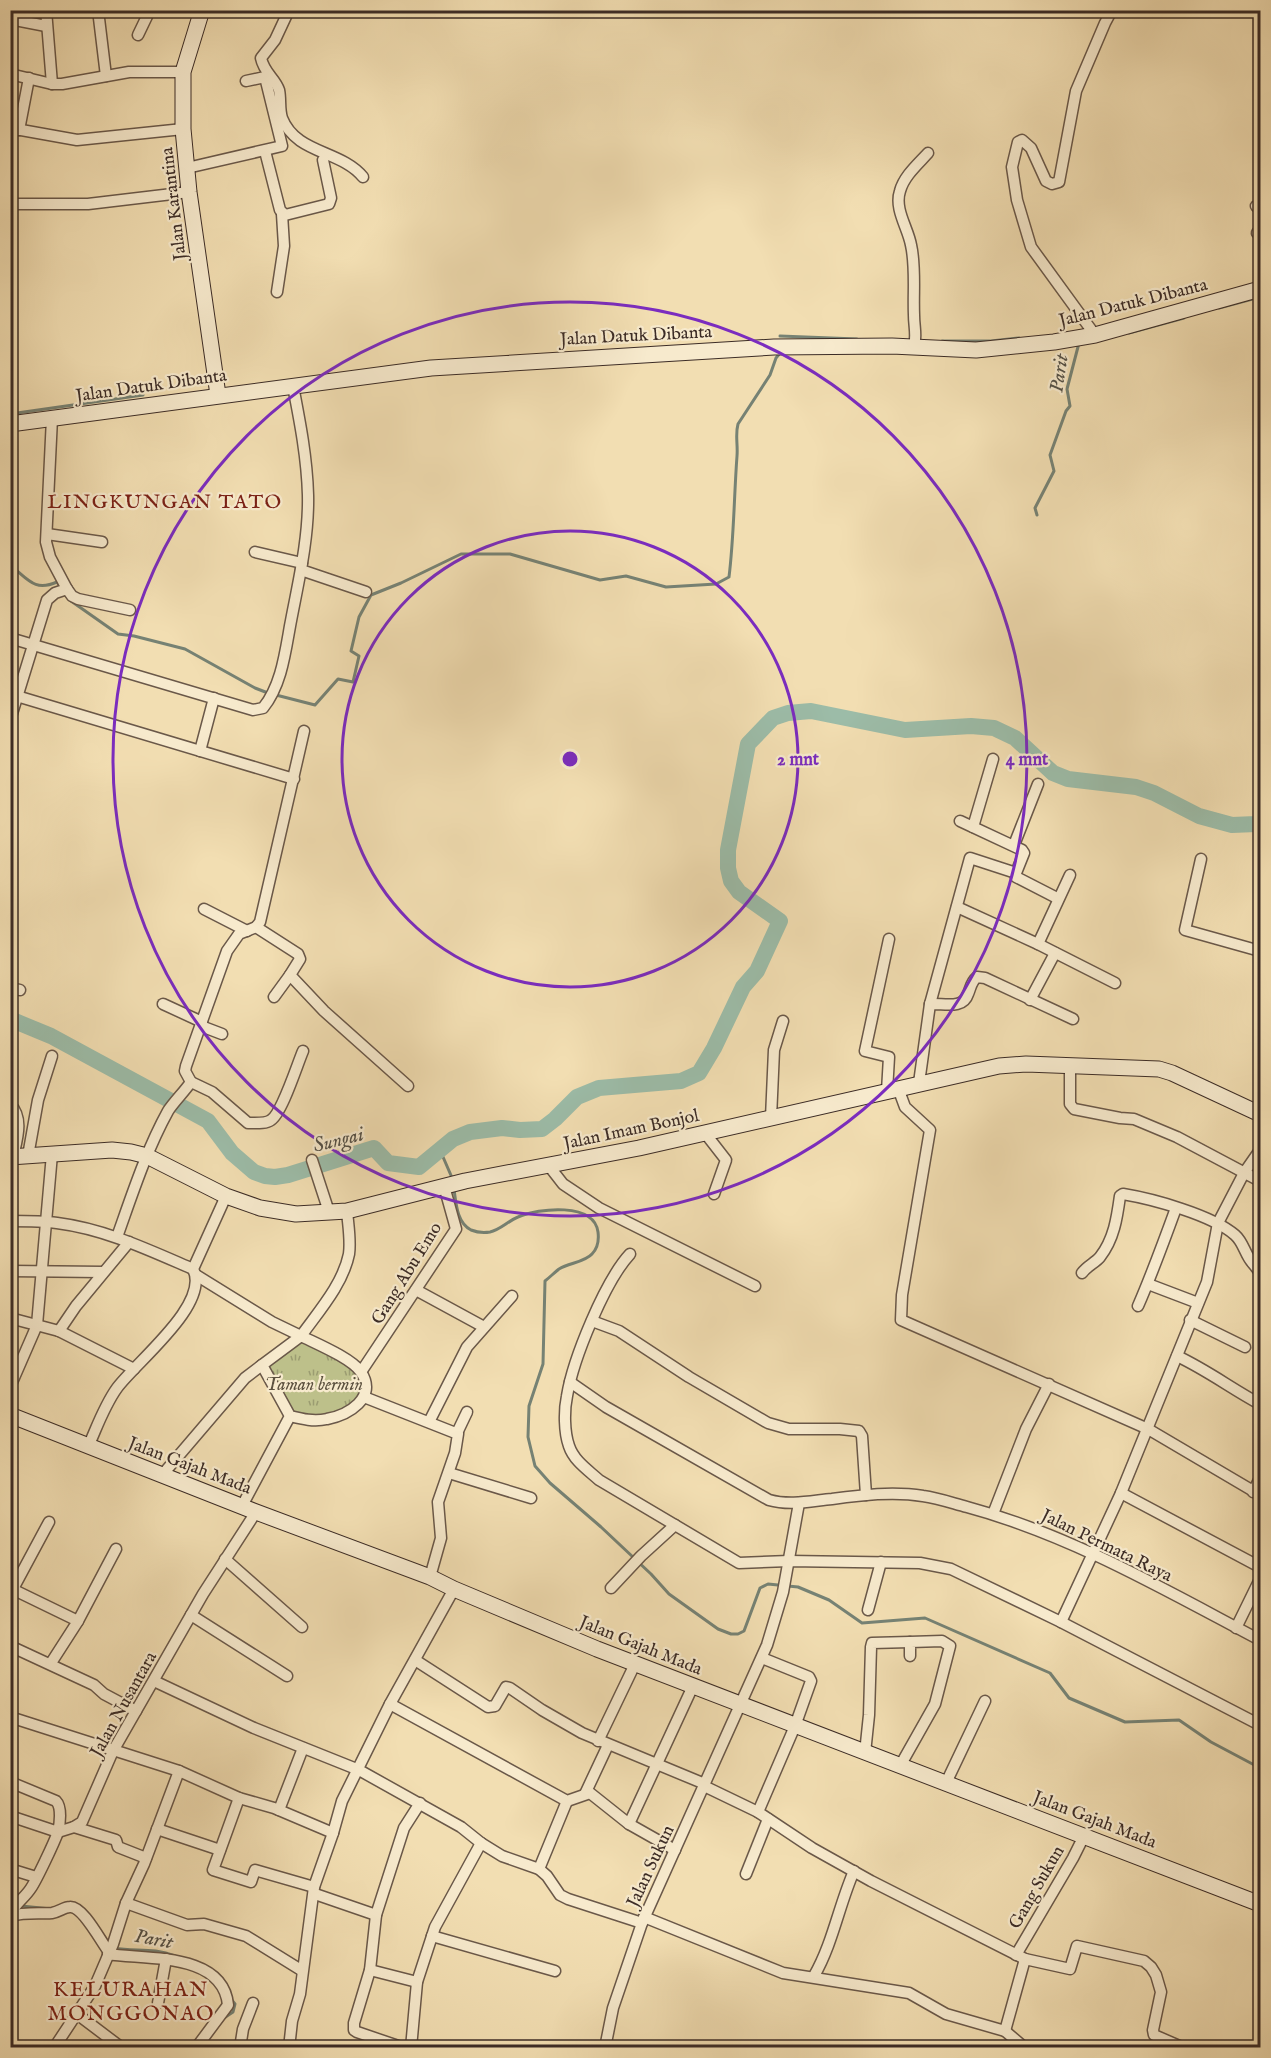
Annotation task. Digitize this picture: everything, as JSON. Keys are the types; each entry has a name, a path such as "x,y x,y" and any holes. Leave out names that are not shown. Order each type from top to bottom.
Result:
{"main road":[{"name":"Jalan Karantina","path":"202,10 183,72 183,129 189,192 218,395"},
{"name":"Jalan Datuk Dibanta","path":"10,424 431,368 507,362 788,347 914,347 956,350 1054,342 1095,335 1260,289"},
{"name":"Jalan Imam Bonjol","path":"17,1157 112,1150 131,1152 147,1156 226,1196 260,1208 289,1214 347,1211 452,1184 705,1133 999,1066 1026,1064 1159,1069 1260,1114"},
{"name":"Jalan Gajah Mada","path":"10,1415 430,1577 635,1664 1260,1904"}],"street":[{"path":"46,10 52,84"},
{"path":"98,10 106,76"},
{"path":"138,35 150,10"},
{"path":"289,10 275,40 261,58 266,73 278,87 282,116 298,140 312,149 347,164 363,177"},
{"path":"1095,335 1031,247 1017,200 1012,167 1018,142 1022,140 1032,148 1046,181 1052,184 1059,182 1076,91 1112,10"},
{"path":"10,19 46,26"},
{"path":"10,74 52,84 62,84 148,71 183,72"},
{"path":"187,168 282,146 265,77 246,81"},
{"path":"29,78 15,129 77,140 183,129"},
{"path":"266,151 282,214 284,246 277,292"},
{"path":"914,347 917,333 914,319 913,257 911,242 902,219 899,196 907,176 928,153"},
{"path":"282,214 288,215 329,204 331,198 322,160"},
{"path":"10,204 88,204 189,192"},
{"path":"10,638 253,710 262,708 273,692 283,661 302,566 308,514 307,472 294,386"},
{"path":"52,418 47,534 50,557 72,596 130,610"},
{"path":"47,534 102,542"},
{"path":"255,552 302,566 366,592"},
{"path":"10,720 14,695 35,645 47,600 55,593 68,589"},
{"path":"14,695 294,779"},
{"path":"200,751 214,698"},
{"path":"303,1051 282,1104 274,1118 268,1122 248,1123 212,1092 191,1082 185,1071 226,951 234,939 260,922 304,731"},
{"path":"973,827 993,759"},
{"path":"1014,845 1038,784"},
{"path":"960,821 1022,850 1024,853 1016,877 1058,898"},
{"path":"919,1083 930,1004 970,858 1016,873"},
{"path":"1201,859 1185,930 1260,951"},
{"path":"1038,944 1070,875"},
{"path":"957,907 1115,983"},
{"path":"204,909 252,929 298,954 300,959 274,997"},
{"path":"889,939 865,1051 889,1057 892,1090 905,1107 930,1130 902,1295 901,1320 1148,1430 1257,1493 1260,1478"},
{"path":"1030,1000 1055,953"},
{"path":"291,975 324,1011 408,1086"},
{"path":"930,1004 961,1004 966,1000 974,979 981,977 1073,1019"},
{"path":"163,1004 222,1034"},
{"path":"771,1118 774,1050 783,1021"},
{"path":"17,1157 52,1056"},
{"path":"1070,1065 1070,1104 1074,1109 1134,1119 1177,1137 1260,1181"},
{"path":"117,1237 147,1156 169,1108 181,1097 191,1082"},
{"path":"10,1104 15,1108 18,1117 17,1157"},
{"path":"705,1133 726,1160 714,1194"},
{"path":"1061,1622 1121,1493 1198,1304 1210,1269 1218,1223 1260,1150"},
{"path":"10,1387 37,1325 52,1154"},
{"path":"312,1160 329,1212"},
{"path":"549,1166 563,1184 599,1208 755,1286"},
{"name":"Gang Abu Emo","path":"361,1372 456,1229 452,1184"},
{"path":"1082,1273 1088,1265 1099,1259 1115,1229 1123,1194 1176,1208 1218,1223 1243,1244 1250,1260 1260,1273"},
{"path":"88,1447 112,1395 190,1303 195,1290 194,1272 226,1196"},
{"path":"1138,1306 1176,1208"},
{"path":"164,1474 245,1378 301,1336 333,1291 344,1267 349,1247 347,1211"},
{"path":"10,1221 45,1222 81,1227 117,1237 194,1272 272,1322 350,1362 361,1372 367,1387 357,1407 327,1419 309,1421 290,1416 262,1365"},
{"path":"59,1331 76,1306 129,1242"},
{"path":"630,1254 621,1264 592,1321 567,1396 569,1447 576,1458 599,1480 739,1563 881,1562 930,1564 951,1569 1061,1622 1260,1725"},
{"path":"10,1271 104,1272"},
{"path":"1148,1284 1198,1304"},
{"path":"416,1290 484,1328"},
{"path":"429,1422 467,1347 512,1296"},
{"path":"10,1318 59,1331 134,1369"},
{"path":"1190,1320 1245,1347"},
{"path":"592,1321 619,1331 689,1377 768,1424 789,1429 859,1431 862,1436 866,1495"},
{"path":"1177,1356 1203,1368 1242,1395 1260,1404"},
{"name":"Jalan Permata Raya","path":"570,1382 606,1407 763,1497 778,1502 799,1503 866,1495 925,1496 993,1514 1094,1553 1260,1640"},
{"path":"993,1514 1026,1429 1049,1384"},
{"path":"364,1397 457,1433"},
{"path":"430,1577 441,1538 438,1502 449,1473 458,1440 457,1433 467,1412"},
{"name":"Jalan Nusantara","path":"74,1827 82,1822 113,1751 225,1559 290,1416"},
{"path":"449,1473 531,1498"},
{"path":"1121,1493 1260,1567"},
{"name":"Jalan Sukun","path":"605,2048 613,2008 643,1920 762,1658 786,1580 799,1503"},
{"path":"49,1522 12,1588 78,1621"},
{"path":"611,1588 675,1525"},
{"path":"51,1663 78,1621 116,1549"},
{"path":"225,1559 302,1627"},
{"path":"868,1610 881,1562"},
{"path":"1236,1628 1260,1579"},
{"path":"289,2048 292,2020 300,1994 310,1908 342,1801 390,1704 454,1589"},
{"path":"191,1615 287,1676"},
{"path":"865,1753 872,1643 942,1641 950,1646 935,1704 900,1766"},
{"path":"910,1642 910,1656"},
{"path":"10,1646 51,1663 94,1685 104,1694 136,1711"},
{"path":"758,1812 795,1726 811,1679 762,1658"},
{"path":"415,1660 488,1707 495,1706 503,1689 510,1688 542,1710 603,1743 705,1785 758,1812 812,1848 1021,1957 1070,1969 1077,1946 1144,1961 1156,1975 1161,1992 1154,2035 1184,2048"},
{"path":"585,1794 635,1664"},
{"path":"154,1681 255,1728 358,1770 461,1827 502,1856 540,1869 560,1895 568,1899 643,1920 775,1970 909,1993 946,2014 1005,2031 1025,2048"},
{"path":"629,1824 693,1686"},
{"path":"946,1783 985,1701"},
{"path":"390,1704 567,1801"},
{"path":"10,1717 179,1771 239,1798 279,1810 333,1833"},
{"path":"279,1810 303,1748"},
{"path":"54,2048 95,1986 179,1771"},
{"path":"10,1782 59,1804 58,1832 31,1888 17,1903 10,1923"},
{"path":"540,1869 567,1801 590,1792 629,1824 675,1850"},
{"path":"239,1798 213,1870 251,1882 255,1870 314,1890 376,1915"},
{"path":"404,2048 354,2030 354,2023 370,1970 376,1915 404,1828 420,1803"},
{"path":"10,1816 58,1832 74,1827 116,1840 118,1846 146,1858"},
{"path":"746,1874 768,1819"},
{"path":"157,1829 220,1850"},
{"name":"Gang Sukun","path":"1005,2031 1021,1957 1084,1836"},
{"path":"411,2048 417,1982 432,1936 451,1894 481,1843"},
{"path":"10,1869 36,1878"},
{"path":"814,1977 823,1962 848,1885 855,1871"},
{"path":"126,1903 187,1925 204,1924 246,1936 302,1970"},
{"path":"11,1915 29,1912 52,1913 70,1907 75,1908 82,1912 110,1950 182,1962 213,1974 227,1993 228,2005 196,2048"},
{"path":"432,1936 555,1971"},
{"path":"158,2003 166,1959"},
{"path":"370,1970 417,1982"},
{"path":"240,2048 243,2029 253,2003"},
{"path":"77,2014 122,2048"}],"green space":[{"name":"Taman bermin","path":"304,1340 333,1355 362,1378 360,1397 343,1410 318,1417 296,1413 289,1407 266,1367"}],"waterway":[{"name":"Parit","path":"1219,308 1260,297"},
{"name":"Parit","path":"1129,333 1184,318"},
{"name":"Parit","path":"780,336 857,339"},
{"name":"Parit","path":"942,341 991,341 1019,338"},
{"name":"Parit","path":"1037,515 1035,508 1054,471 1050,455 1066,411 1070,406 1067,389 1079,343"},
{"path":"276,695 315,705 338,679 353,682 359,656 351,651 359,617 371,595 461,554 510,554 600,580 626,576 666,587 716,584 729,577 738,424 770,375 780,353"},
{"path":"10,414 143,395"},
{"path":"10,565 37,585 57,582 60,586"},
{"path":"71,601 118,634 185,649 268,693"},
{"name":"Sungai","path":"10,1019 51,1036 208,1121 232,1153 254,1172 265,1176 288,1175 374,1148 388,1163 419,1167 453,1139 470,1132 502,1128 542,1129 577,1097 599,1088 681,1081 699,1073 714,1048 743,987 757,971 780,921 739,892 731,881 728,868 728,850 748,744 773,718 788,713 811,711 905,730 971,726 994,728 1015,738 1053,773 1068,779 1136,787 1154,793 1199,816 1232,825 1256,824 1260,821"},
{"path":"440,1150 453,1180"},
{"path":"454,1189 460,1218 466,1227 475,1231 490,1232 518,1217 551,1210 576,1212 587,1216 594,1222 598,1232 597,1247 594,1252 585,1259 559,1269 545,1281 543,1364 529,1406 528,1437 535,1466 550,1483 601,1527 669,1594 718,1629 731,1634 744,1631 760,1588 768,1584 798,1587 829,1600 862,1623 925,1618 1050,1673 1069,1698 1125,1722 1179,1720 1211,1742 1260,1768"},
{"name":"Parit","path":"21,1906 51,1909"},
{"name":"Parit","path":"114,1948 152,1951 175,1956"},
{"name":"Parit","path":"224,2018 233,2012 235,2004 231,1999"}],"district":[{"name":"LINGKUNGAN TATO","path":"165,501"},
{"name":"KELURAHAN MONGGONAO","path":"131,2001"}]}
